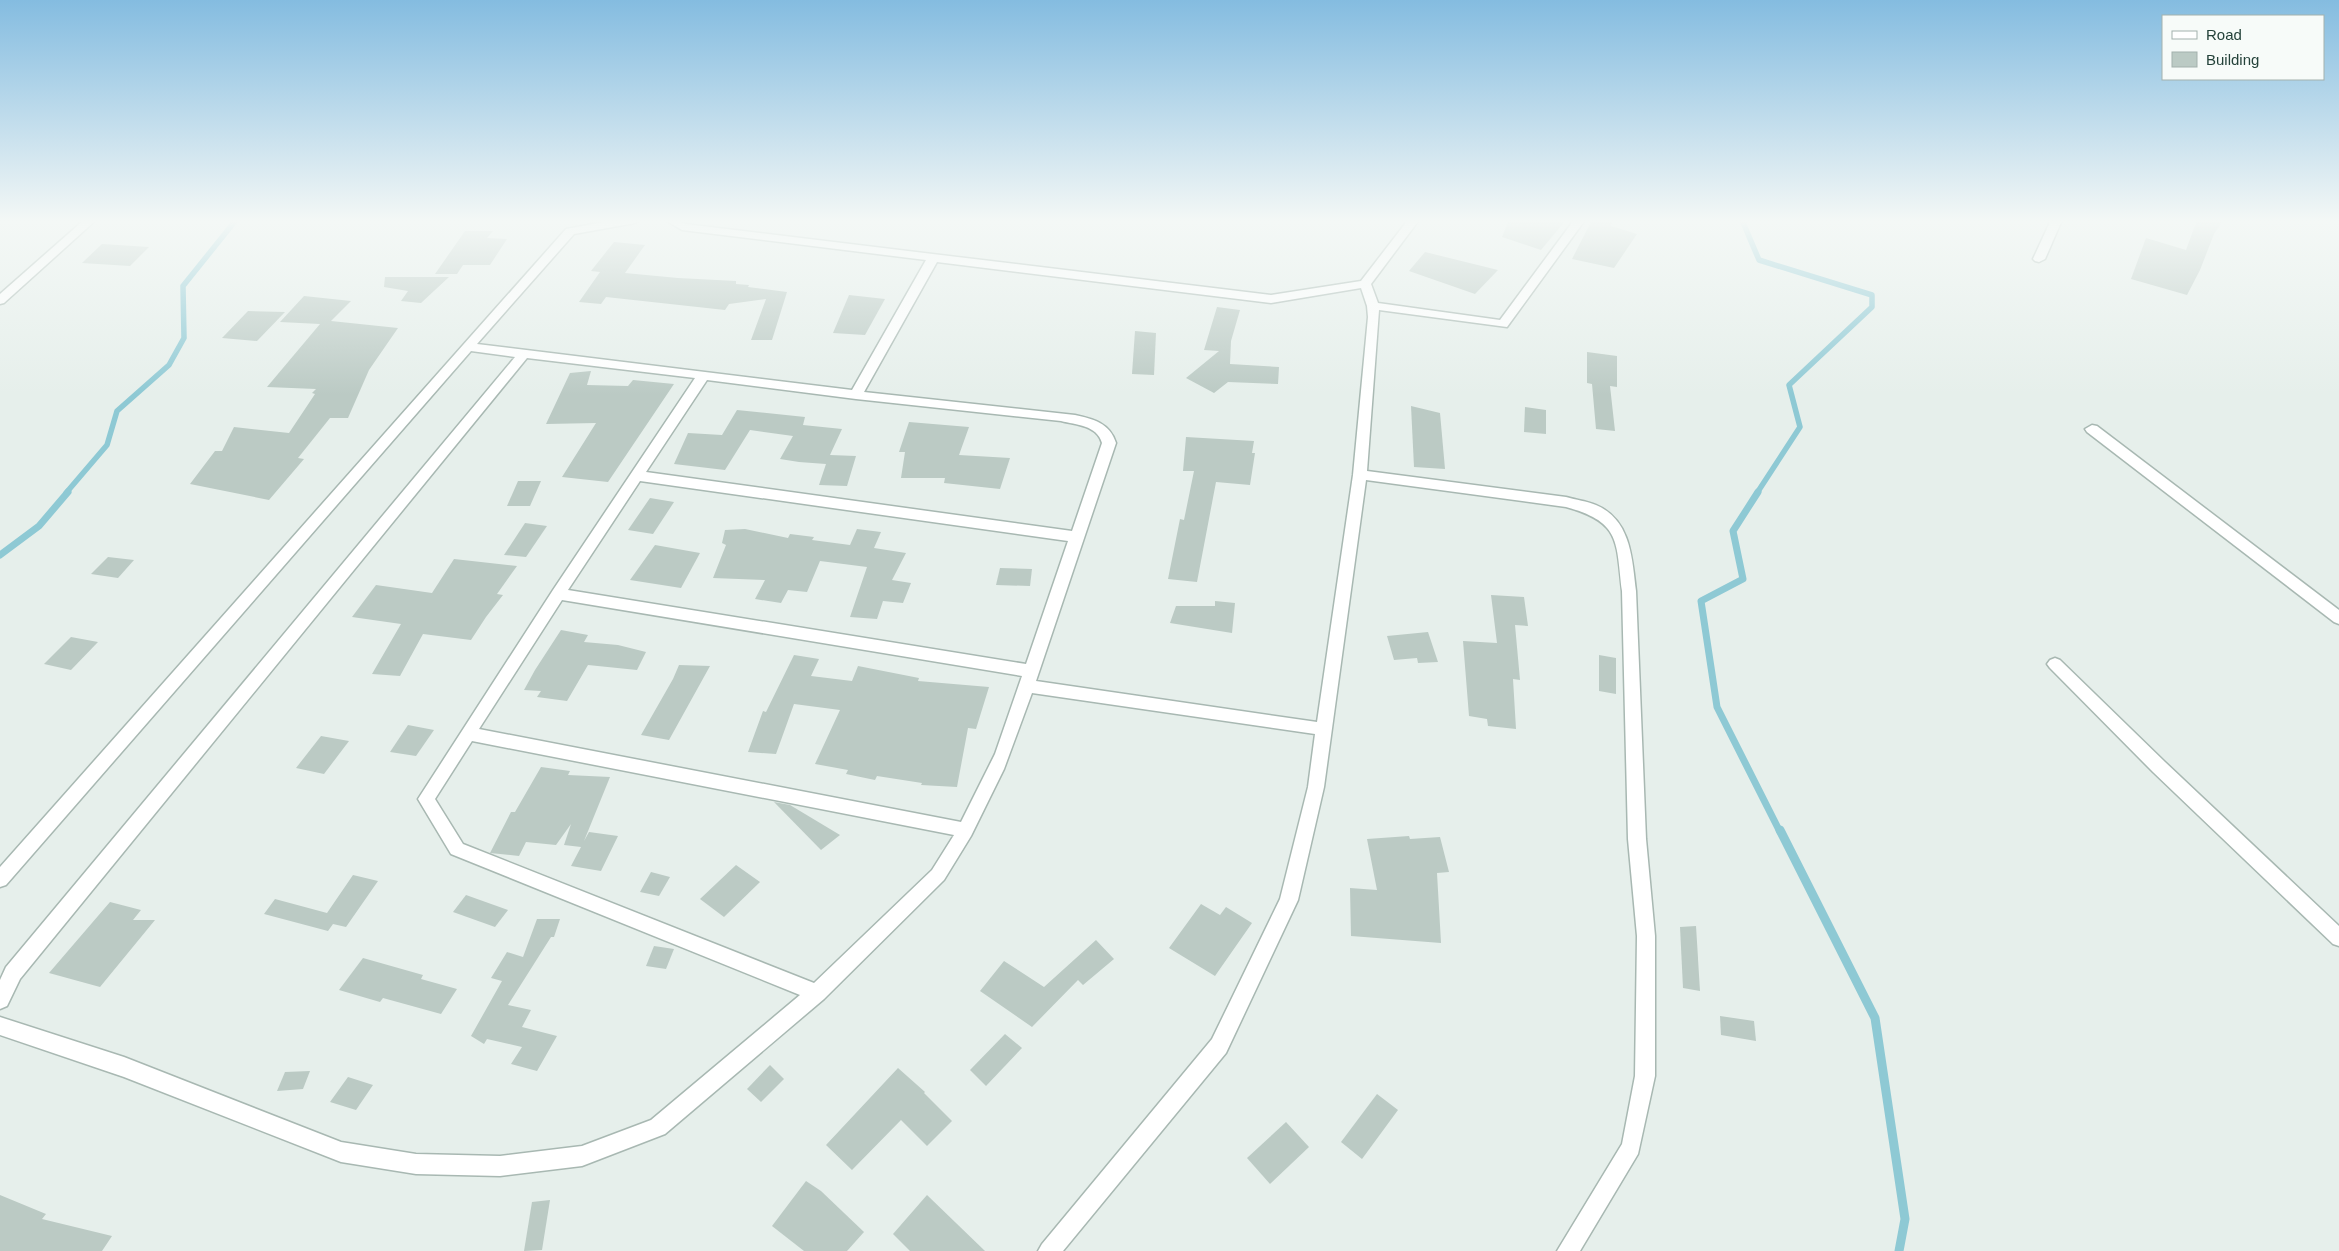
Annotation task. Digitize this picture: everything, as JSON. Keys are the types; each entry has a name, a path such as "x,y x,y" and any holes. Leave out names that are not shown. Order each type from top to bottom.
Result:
{"street":[{"path":"0,300 25,278"},
{"path":"0,879 528,278"},
{"path":"856,395 922,278"},
{"path":"1101,278 1271,299 1365,284 1369,278"},
{"path":"1373,306 1391,306 1503,324 1537,278"},
{"path":"1049,1251 1219,1046 1289,900 1315,795 1360,475 1373,334 1373,306 1365,284"},
{"path":"0,1026 124,1067 341,1152 416,1164 500,1166 582,1156 658,1127 817,993 938,875 952,855 1003,754 1109,443 1107,434 1099,427 1061,416 856,395 466,347"},
{"path":"0,1000 14,972 523,355"},
{"path":"704,375 558,594 426,799 457,849 817,993"},
{"path":"2092,429 2339,618"},
{"path":"1360,475 1566,502 1596,511 1612,522 1619,533 1629,591 1637,839 1646,936 1645,1076 1631,1147 1568,1251"},
{"path":"638,476 1076,537"},
{"path":"558,594 1028,679 1323,729"},
{"path":"2055,664 2159,767 2339,938"},
{"path":"469,734 964,830"}],"building":[{"path":"385,278 448,278 421,303 401,301 408,291 384,287"},
{"path":"596,278 685,278 736,281 736,284 749,285 748,287 787,292 772,340 751,340 766,299 729,304 725,310 606,297 601,304 579,302"},
{"path":"1430,278 1490,278 1475,294"},
{"path":"2131,278 2196,278 2187,295"},
{"path":"849,295 885,299 865,335 833,333"},
{"path":"304,296 351,301 331,321 398,328 369,370 348,418 330,418 298,458 304,459 269,500 190,484 215,451 222,451 234,427 289,433 315,394 312,393 316,389 267,387 320,324 280,322"},
{"path":"1217,307 1240,310 1231,341 1230,364 1279,367 1278,384 1228,382 1214,393 1186,378 1219,351 1204,350"},
{"path":"248,311 285,312 257,341 222,338"},
{"path":"1135,331 1156,333 1154,375 1132,374"},
{"path":"1587,352 1617,356 1617,387 1610,386 1615,431 1596,429 1592,384 1587,383"},
{"path":"591,371 587,385 628,386 633,380 674,384 608,482 562,477 596,423 546,424 570,373"},
{"path":"1411,406 1440,413 1445,469 1414,467"},
{"path":"1525,407 1546,410 1546,434 1524,432"},
{"path":"737,410 805,417 803,425 842,429 830,455 856,456 847,486 819,485 826,464 780,459 793,436 750,430 725,470 674,464 688,433 722,435"},
{"path":"909,422 969,427 959,455 1010,458 1000,489 944,483 945,478 901,478 905,452 899,452"},
{"path":"1186,437 1254,441 1252,453 1255,453 1250,485 1216,482 1197,582 1168,579 1180,519 1184,520 1194,471 1183,471"},
{"path":"518,481 541,481 530,506 507,506"},
{"path":"650,498 674,502 653,534 628,530"},
{"path":"525,523 547,526 526,557 504,555"},
{"path":"745,529 788,538 790,534 814,537 812,540 850,545 857,529 881,532 874,548 906,553 892,580 911,583 903,603 883,601 877,619 850,617 867,567 820,561 807,592 788,590 781,603 755,599 765,580 713,578 726,545 722,543 725,530"},
{"path":"655,545 700,553 681,588 630,580"},
{"path":"108,557 134,560 118,578 91,574"},
{"path":"454,559 517,566 497,594 503,595 471,640 423,634 400,676 372,674 401,624 352,617 376,585 432,593"},
{"path":"1000,568 1032,569 1030,586 996,585"},
{"path":"1491,595 1524,597 1528,626 1515,625 1520,680 1513,679 1516,729 1488,726 1487,719 1469,716 1463,641 1497,643"},
{"path":"1215,601 1235,603 1232,633 1170,623 1176,606 1215,606"},
{"path":"561,630 588,635 584,642 618,645 646,652 637,670 588,665 567,701 537,697 541,691 524,690"},
{"path":"1428,632 1438,662 1418,663 1417,658 1394,660 1387,636"},
{"path":"71,637 98,642 71,670 44,664"},
{"path":"794,655 819,659 811,676 852,681 858,666 919,678 918,681 989,687 976,729 968,728 957,787 921,785 922,783 877,776 875,780 846,774 848,770 815,764 840,710 794,704 776,754 748,752 763,711 766,712"},
{"path":"1599,655 1616,658 1616,694 1599,691"},
{"path":"679,665 710,666 669,740 641,735 673,679"},
{"path":"408,725 434,730 416,756 390,752"},
{"path":"321,736 349,741 324,774 296,768"},
{"path":"541,767 570,771 568,775 610,777 584,841 589,832 618,836 601,871 571,866 581,847 564,845 571,824 556,845 526,842 519,856 490,853 511,812 515,812"},
{"path":"774,802 790,805 840,835 821,850"},
{"path":"1409,836 1410,839 1440,837 1449,872 1437,873 1441,943 1351,936 1350,888 1377,890 1367,839"},
{"path":"736,865 760,882 724,917 700,899"},
{"path":"651,872 670,877 659,896 640,892"},
{"path":"353,875 378,881 346,927 333,924 328,931 264,914 275,899 327,913"},
{"path":"466,895 508,910 495,927 453,912"},
{"path":"110,902 141,910 133,920 155,920 100,987 49,973"},
{"path":"1201,904 1220,915 1226,907 1252,923 1215,976 1169,948"},
{"path":"537,919 560,919 554,937 551,937 508,1005 531,1010 522,1027 557,1036 537,1071 511,1064 522,1047 487,1039 484,1044 471,1036 502,981 491,978 507,952 523,957"},
{"path":"1696,926 1700,991 1683,988 1680,927"},
{"path":"1096,940 1114,959 1083,985 1078,980 1032,1027 980,991 1004,961 1044,987"},
{"path":"654,946 674,949 666,969 646,966"},
{"path":"363,958 423,975 421,979 457,989 441,1014 383,998 380,1002 339,990"},
{"path":"1720,1016 1754,1021 1756,1041 1721,1035"},
{"path":"1005,1034 1022,1048 986,1086 970,1070"},
{"path":"770,1065 784,1079 761,1102 747,1089"},
{"path":"898,1068 925,1092 952,1121 927,1146 901,1120 852,1170 826,1145"},
{"path":"310,1071 303,1089 277,1091 285,1072"},
{"path":"348,1077 373,1085 356,1110 330,1102"},
{"path":"1377,1094 1398,1110 1362,1159 1341,1142"},
{"path":"1286,1122 1309,1147 1270,1184 1247,1158"},
{"path":"806,1181 821,1191 864,1232 847,1251 804,1251 772,1226"},
{"path":"0,1195 46,1214 42,1219 112,1236 102,1251 0,1251"},
{"path":"927,1195 985,1251 910,1251 893,1234"},
{"path":"550,1200 542,1250 524,1251 532,1202"}],"waterway":[{"path":"66,493 107,445 117,411 169,365 184,338 183,286 189,278"},
{"path":"1757,493 1800,427 1789,385 1872,307 1872,295 1818,278"},
{"path":"0,555 39,526 68,492"},
{"path":"1758,492 1733,531 1743,579 1701,601 1717,707 1780,832"},
{"path":"1780,830 1875,1018 1905,1219 1899,1251"}]}
